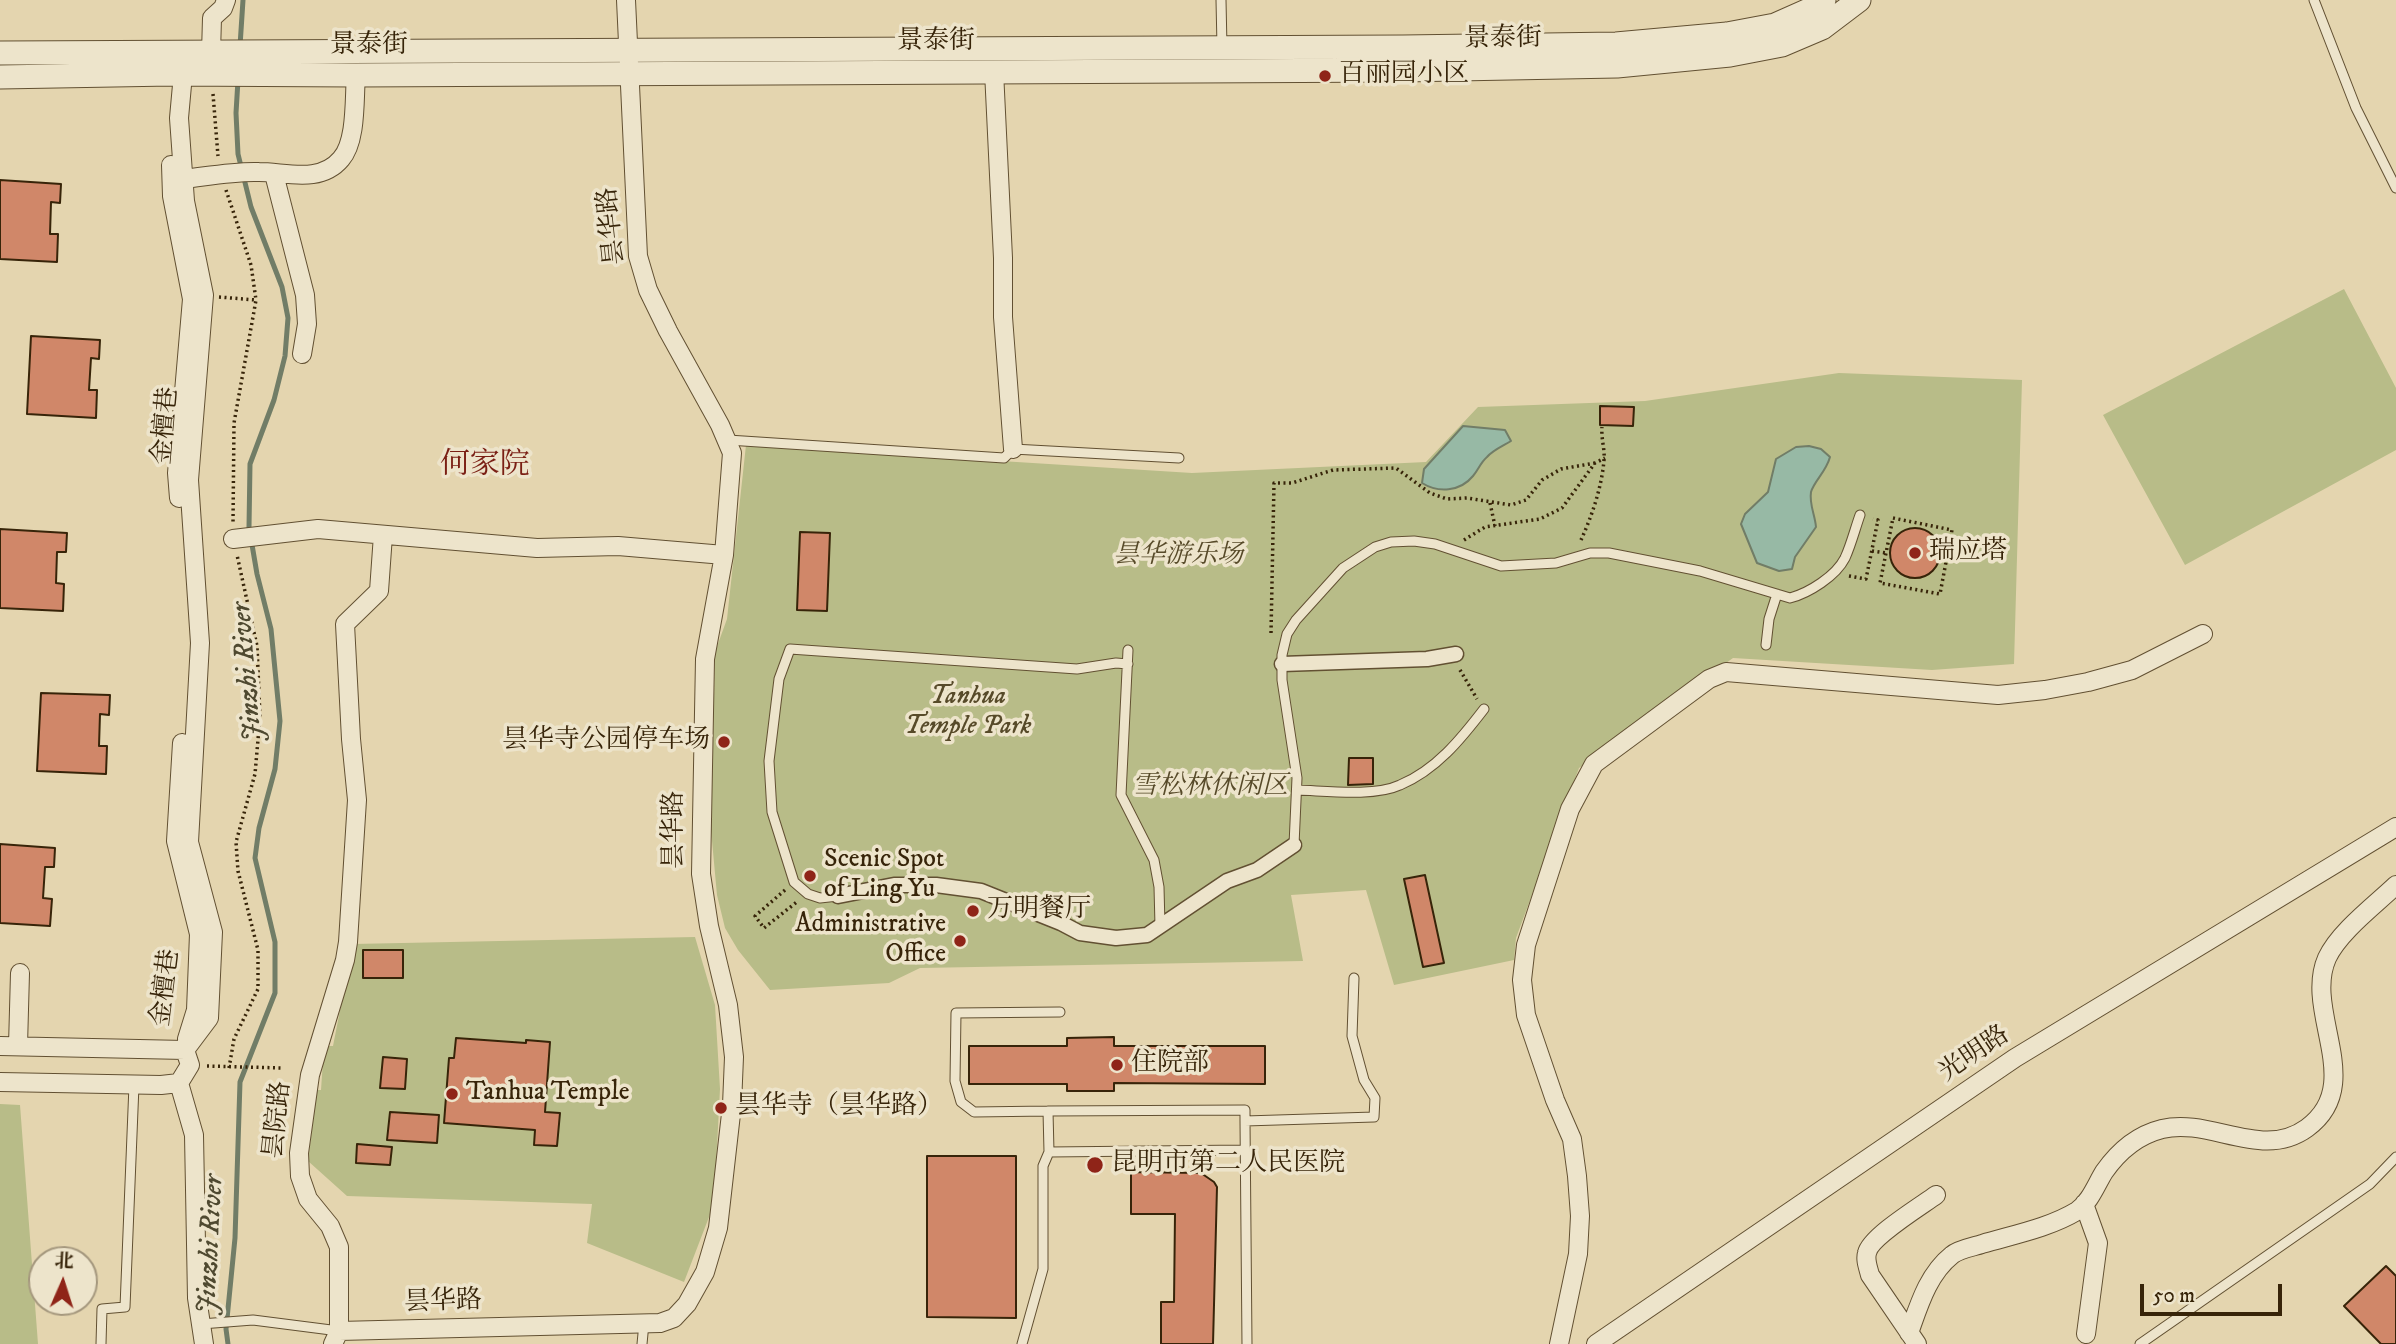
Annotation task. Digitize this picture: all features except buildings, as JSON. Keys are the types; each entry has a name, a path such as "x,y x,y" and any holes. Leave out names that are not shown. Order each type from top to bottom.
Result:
{"street":[{"path":"217,60 212,18 223,8 226,0"},
{"name":"昙华路","path":"336,1337 510,1335 660,1322 674,1318 687,1304 705,1272 718,1228 732,1105 734,1057 728,1005 709,926 701,874 705,659 724,555 732,453 728,440 668,331 649,290 638,256 626,0"},
{"name":"景泰街","path":"0,53 217,60 356,75 629,62 994,71 1222,59 1616,44 1727,34 1775,25 1811,9 1824,0"},
{"name":"景泰街","path":"273,64 1222,59 1617,66 1730,54 1782,45 1822,28 1858,0"},
{"name":"景泰街","path":"0,77 177,74 217,60"},
{"path":"994,71 1003,258 1003,317 1013,449"},
{"name":"金檀巷","path":"177,74 185,201 204,295 189,480 200,643 189,842 213,932 209,1018 184,1049"},
{"name":"金檀巷","path":"177,74 169,113 173,196 192,299 177,473 188,645 176,841 199,934 196,1010 184,1049"},
{"path":"184,179 233,173 292,176 322,172 342,159 352,134 356,75"},
{"path":"268,173 305,295 307,324 302,354"},
{"path":"233,539 318,529 537,548 618,546 724,555"},
{"name":"昙院路","path":"336,1337 339,1247 330,1226 308,1199 300,1175 299,1153 310,1075 348,942 357,800 345,624 379,591 383,535"},
{"path":"1559,1344 1578,1254 1580,1216 1577,1176 1572,1139 1555,1100 1526,1015 1522,979 1533,919 1570,808 1594,764 1709,679 1726,672 1998,695 2088,682 2132,670 2203,634"},
{"path":"1282,664 1427,659 1456,654"},
{"name":"光明路","path":"1595,1344 2015,1058 2396,827"},
{"path":"838,896 894,885 936,885 981,891 1080,933 1116,938 1147,935 1227,881 1257,870 1294,845"},
{"path":"1913,1338 1920,1301 1933,1275 1954,1253 2056,1221 2078,1210 2121,1151 2143,1137 2162,1129 2186,1126 2242,1138 2285,1139 2306,1129 2322,1114 2330,1097 2335,1068 2322,995 2322,979 2328,958 2343,936 2396,885"},
{"path":"20,973 9,1046 184,1049 190,1065 179,1083 194,1135 197,1298 204,1344"},
{"path":"0,1082 134,1085 179,1083"},
{"path":"1913,1338 1870,1275 1866,1262 1867,1250 1875,1240 1936,1195"},
{"path":"2084,1204 2098,1243 2085,1334"}],"lane":[{"path":"1221,0 1222,59"},
{"path":"2314,0 2356,108 2396,188"},
{"path":"728,440 1004,458 1013,449 1179,458"},
{"path":"1294,845 1293,828 1298,790 1282,680 1287,634 1296,620 1343,568 1375,547 1391,542 1435,544 1501,566 1556,563 1590,553 1609,553 1700,571 1790,598 1802,595 1833,572 1844,560 1860,515"},
{"path":"1766,645 1769,619 1777,594"},
{"path":"838,896 820,898 808,894 794,882 772,812 769,761 779,679 790,649 1077,669 1115,663 1128,664"},
{"path":"1128,650 1121,795 1154,860 1159,887 1160,926"},
{"path":"1298,790 1373,791 1399,786 1446,754 1484,709"},
{"path":"1245,1121 1374,1117 1375,1098 1364,1080 1352,1036 1354,978"},
{"path":"1060,1012 956,1013 955,1081 961,1102 974,1112 1245,1110 1247,1344"},
{"path":"101,1344 102,1309 125,1307 134,1085"},
{"path":"1022,1344 1043,1269 1043,1166 1049,1152 1048,1111"},
{"path":"1049,1152 1245,1150"},
{"path":"2140,1344 2370,1184 2396,1157"},
{"path":"201,1324 253,1320 336,1337"},
{"path":"642,1344 644,1323"}],"path":[{"path":"204,295 256,300 234,423 233,539 257,646 260,717 255,774 236,842 238,871 258,950 258,989 234,1039 229,1068 282,1068"},
{"path":"1573,558 1592,512 1605,457 1601,441 1602,427"},
{"path":"1271,634 1274,483 1292,483 1333,470 1396,468 1430,493 1447,499 1467,498 1511,505 1525,500 1542,480 1561,469 1595,463 1605,457"},
{"path":"1447,549 1476,535 1485,527 1540,519 1562,508 1595,463"},
{"path":"1490,503 1495,526"},
{"path":"1892,518 1952,530 1940,594 1880,583 1886,554 1892,518"},
{"path":"1866,579 1878,520"},
{"path":"1872,551 1886,554"},
{"path":"1456,654 1460,672 1484,709"},
{"path":"794,882 755,916 764,928 808,894"}],"green space":[{"path":"2344,289 2396,388 2396,450 2185,565 2103,415"},
{"name":"Tanhua Temple Park","path":"1839,373 2022,380 2014,664 1932,670 1733,658 1579,768 1516,938 1514,960 1394,985 1366,890 1291,895 1303,961 920,968 889,983 770,990 738,950 725,928 717,895 711,830 715,652 727,619 746,445 1192,473 1426,462 1478,407 1645,401"},
{"path":"695,937 715,1005 720,1089 714,1204 684,1282 587,1243 592,1204 347,1196 308,1161 317,1090 321,1090 324,1046 333,1046 353,944"},
{"path":"0,1104 20,1105 31,1246 28,1246 28,1316 36,1316 38,1344 0,1344"}],"shaded area":[{"path":"1463,426 1505,430 1511,441 1489,455 1473,476 1462,485 1442,489 1422,483 1424,469"},
{"path":"1796,447 1821,449 1830,457 1811,492 1816,527 1795,557 1792,569 1779,571 1757,563 1741,524 1745,514 1768,492 1776,459"}],"waterway":[{"name":"Jinzhi River","path":"240,46 243,0"},
{"name":"Jinzhi River","path":"228,1344 226,1329 235,1238 240,1082 275,993 275,942 255,858 259,828 275,769 280,721 271,629 249,527 250,464 274,400 285,356 288,318 282,287 251,207 238,154 238,80"}],"place":[{"name":"百丽园小区","path":"1325,76"},
{"name":"瑞应塔","path":"1915,553"},
{"name":"昙华寺公园停车场","path":"724,742"},
{"name":"Scenic Spot of Ling Yu","path":"810,876"},
{"name":"万明餐厅","path":"973,911"},
{"name":"Administrative Office","path":"960,941"},
{"name":"住院部","path":"1117,1065"},
{"name":"Tanhua Temple","path":"452,1094"},
{"name":"昙华寺（昙华路）","path":"721,1108"},
{"name":"昆明市第二人民医院","path":"1095,1165"}],"district":[{"name":"何家院","path":"485,467"}],"park label":[{"name":"昙华游乐场","path":"1178,557"},
{"name":"雪松林休闲区","path":"1210,788"}]}
